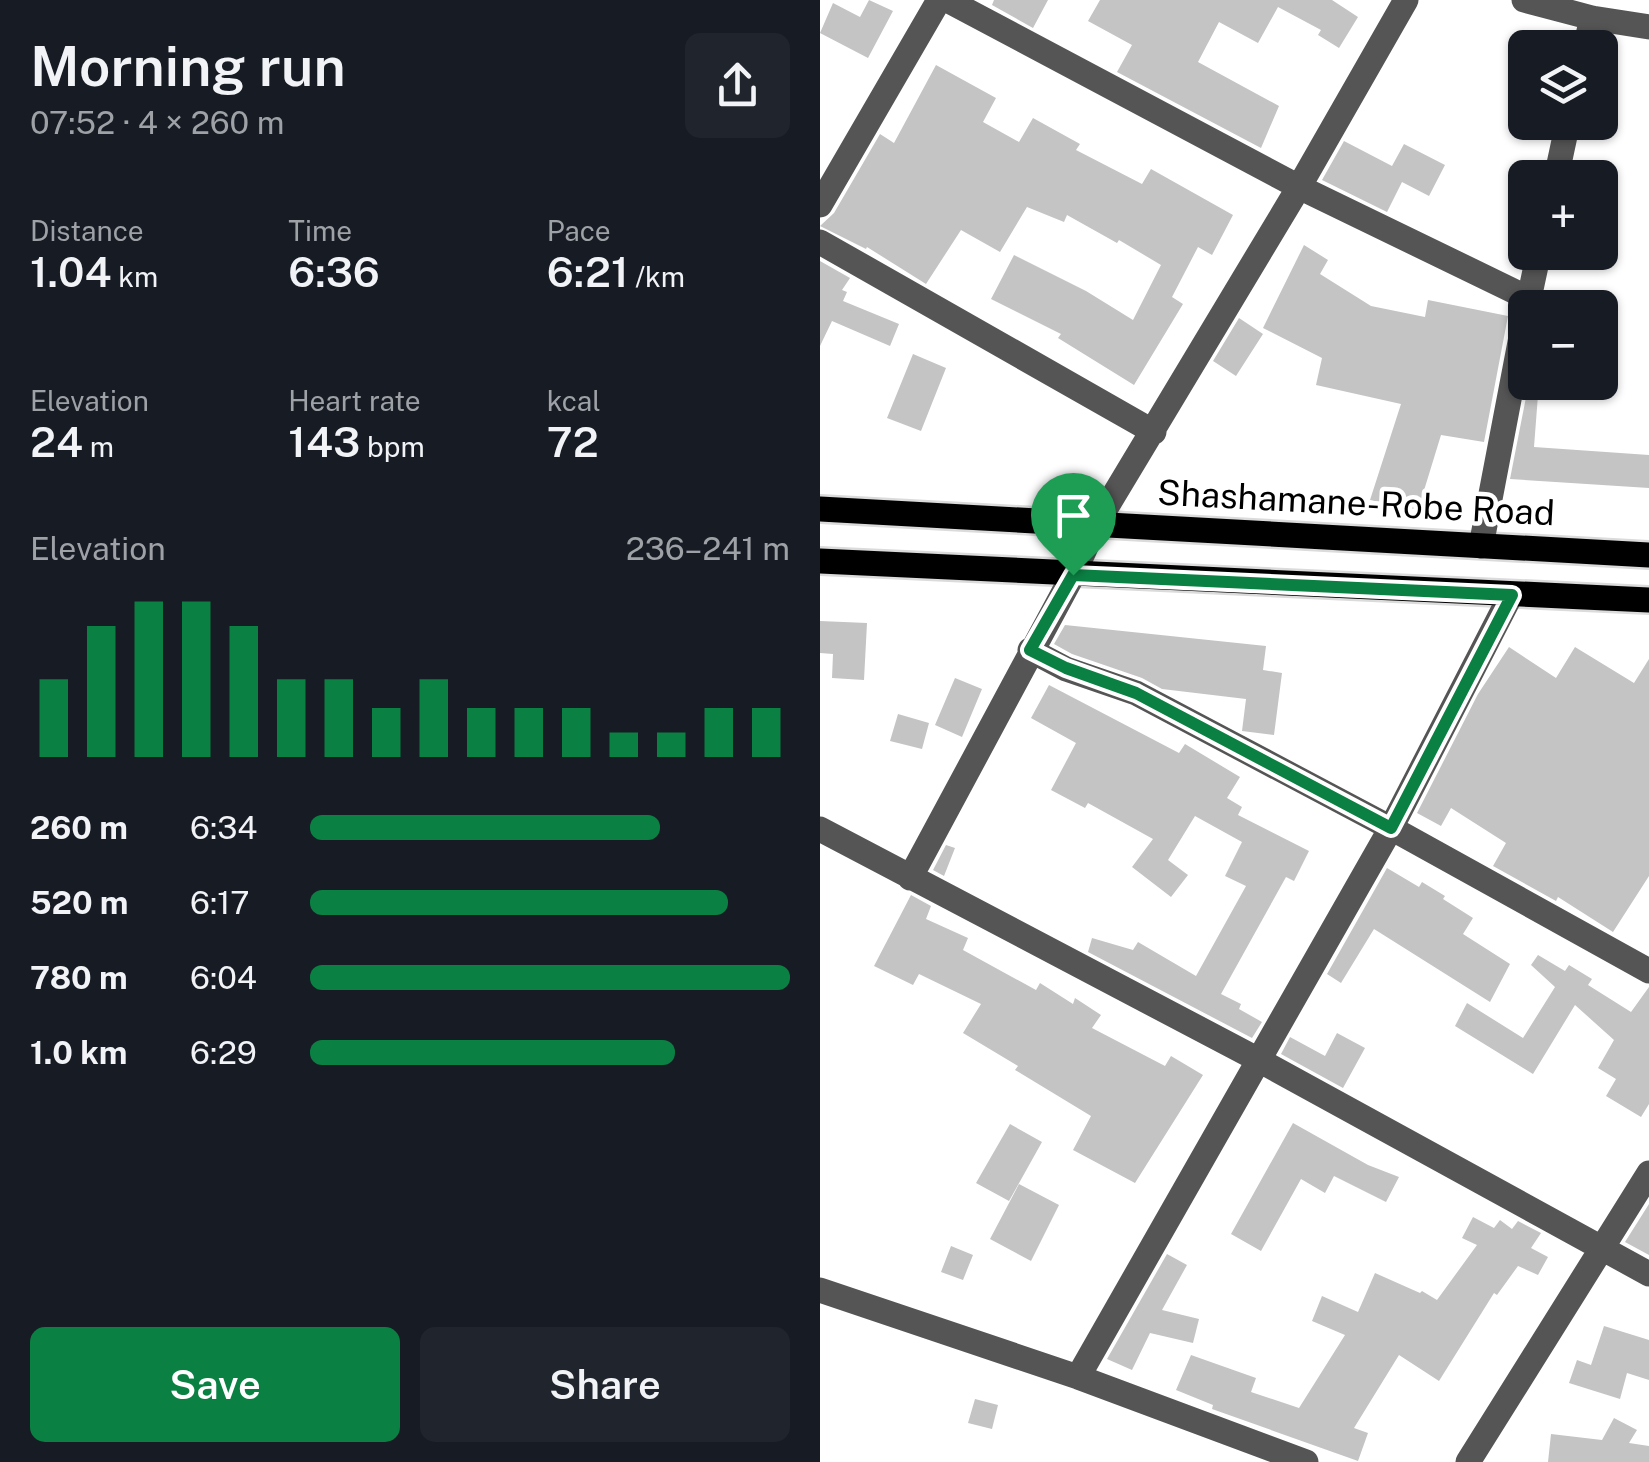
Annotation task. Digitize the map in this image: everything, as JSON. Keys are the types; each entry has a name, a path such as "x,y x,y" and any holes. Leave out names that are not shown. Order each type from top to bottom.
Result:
{"main road":[{"name":"Shashamane-Robe Road","path":"820,509 1649,555"},
{"path":"820,561 1649,600"}],"street":[{"path":"820,205 938,0"},
{"path":"947,0 1508,297"},
{"path":"910,878 1073,575 1096,523 1154,432 1406,0"},
{"path":"1524,0 1592,18 1649,27"},
{"path":"1589,30 1592,18"},
{"path":"820,242 1154,432"},
{"path":"1481,546 1509,400"},
{"path":"1078,1377 1391,828 1512,595"},
{"path":"1030,650 1066,668 1136,693 1649,970"},
{"path":"820,829 1257,1059 1649,1274"},
{"path":"1468,1462 1649,1173"},
{"path":"820,1290 1078,1377 1252,1452 1306,1462"}],"building":[{"path":"869,0 893,11 868,58 820,33 833,3 860,17"},
{"path":"994,0 1048,0 1033,28 992,5"},
{"path":"1100,0 1332,0 1358,17 1339,48 1318,35 1321,30 1278,7 1258,43 1219,22 1198,62 1279,106 1261,148 1117,72 1132,45 1088,21"},
{"path":"936,65 996,98 983,122 1019,142 1033,118 1080,144 1076,150 1142,184 1151,169 1233,215 1212,255 1198,247 1172,297 1183,304 1134,385 1058,338 1061,334 991,299 1014,255 1133,320 1161,265 1119,240 1117,243 1067,215 1064,222 1027,207 1000,252 961,230 926,284 867,247 820,226 834,213 880,134 894,143"},
{"path":"1344,141 1392,166 1404,144 1445,165 1429,196 1402,182 1387,212 1322,180"},
{"path":"1304,245 1328,260 1320,274 1371,306 1425,317 1428,300 1508,316 1484,442 1441,435 1418,510 1370,500 1401,404 1316,385 1322,358 1263,328"},
{"path":"820,261 850,278 842,290 847,292 843,301 899,324 890,346 832,321 820,346"},
{"path":"1239,318 1263,334 1236,376 1213,361"},
{"path":"913,354 946,368 921,431 887,418"},
{"path":"1525,400 1538,400 1534,447 1649,455 1649,488 1510,479"},
{"path":"820,621 867,623 864,680 832,678 833,654 820,653"},
{"path":"1065,625 1266,646 1263,670 1282,673 1274,735 1242,731 1246,699 1162,689 1142,678 1072,654 1054,644"},
{"path":"1509,647 1556,678 1575,647 1634,683 1649,659 1649,876 1613,932 1558,897 1556,901 1493,866 1506,843 1451,808 1441,826 1417,813 1478,694"},
{"path":"955,678 982,689 962,737 935,725"},
{"path":"1049,685 1179,753 1185,744 1240,777 1227,798 1242,807 1238,815 1309,851 1294,881 1286,877 1221,994 1241,1004 1239,1009 1262,1022 1252,1038 1088,952 1092,938 1133,950 1138,942 1196,976 1246,886 1225,876 1242,842 1195,816 1168,860 1188,875 1171,897 1132,867 1153,839 1088,803 1085,808 1051,790 1076,743 1031,718"},
{"path":"898,714 929,723 922,749 890,741"},
{"path":"946,845 955,848 944,876 933,870"},
{"path":"1387,868 1419,887 1422,882 1445,896 1443,899 1473,918 1463,934 1510,964 1490,1002 1374,929 1341,983 1327,974"},
{"path":"911,895 931,906 926,919 968,938 963,950 1036,990 1040,983 1073,1004 1075,998 1101,1015 1092,1028 1165,1066 1171,1056 1203,1075 1135,1183 1073,1150 1091,1116 963,1033 981,1004 919,974 913,985 874,966"},
{"path":"1538,955 1565,971 1569,965 1592,979 1588,985 1631,1012 1649,987 1649,1104 1641,1117 1606,1096 1616,1079 1598,1068 1614,1040 1575,1005 1533,1074 1455,1026 1467,1003 1523,1038 1555,987 1531,965"},
{"path":"1337,1033 1365,1048 1343,1088 1281,1054 1290,1037 1325,1056"},
{"path":"1293,1123 1368,1165 1399,1177 1386,1202 1334,1176 1325,1193 1301,1179 1261,1251 1231,1234"},
{"path":"1010,1124 1042,1142 1009,1201 976,1183"},
{"path":"1019,1184 1059,1205 1031,1261 990,1239"},
{"path":"1649,1204 1649,1255 1625,1242"},
{"path":"1473,1217 1494,1228 1500,1220 1512,1229 1518,1221 1541,1233 1531,1248 1548,1257 1538,1275 1518,1266 1497,1295 1494,1293 1439,1381 1399,1355 1354,1428 1368,1433 1358,1461 1212,1409 1213,1405 1176,1390 1191,1355 1256,1378 1251,1392 1299,1408 1345,1335 1312,1321 1322,1296 1358,1312 1375,1273 1437,1300 1477,1245 1462,1238"},
{"path":"951,1246 973,1255 963,1280 941,1272"},
{"path":"1167,1254 1187,1265 1162,1310 1199,1319 1193,1343 1150,1333 1132,1370 1107,1359"},
{"path":"1604,1326 1649,1340 1649,1380 1627,1373 1620,1399 1569,1383 1577,1360 1591,1365"},
{"path":"975,1399 998,1405 992,1429 968,1423"},
{"path":"1614,1418 1637,1430 1629,1443 1649,1446 1649,1462 1548,1462 1551,1434 1602,1440"}],"route":[{"path":"1073,575 1512,595 1391,828 1136,693 1066,668 1030,650 1073,575"}]}
